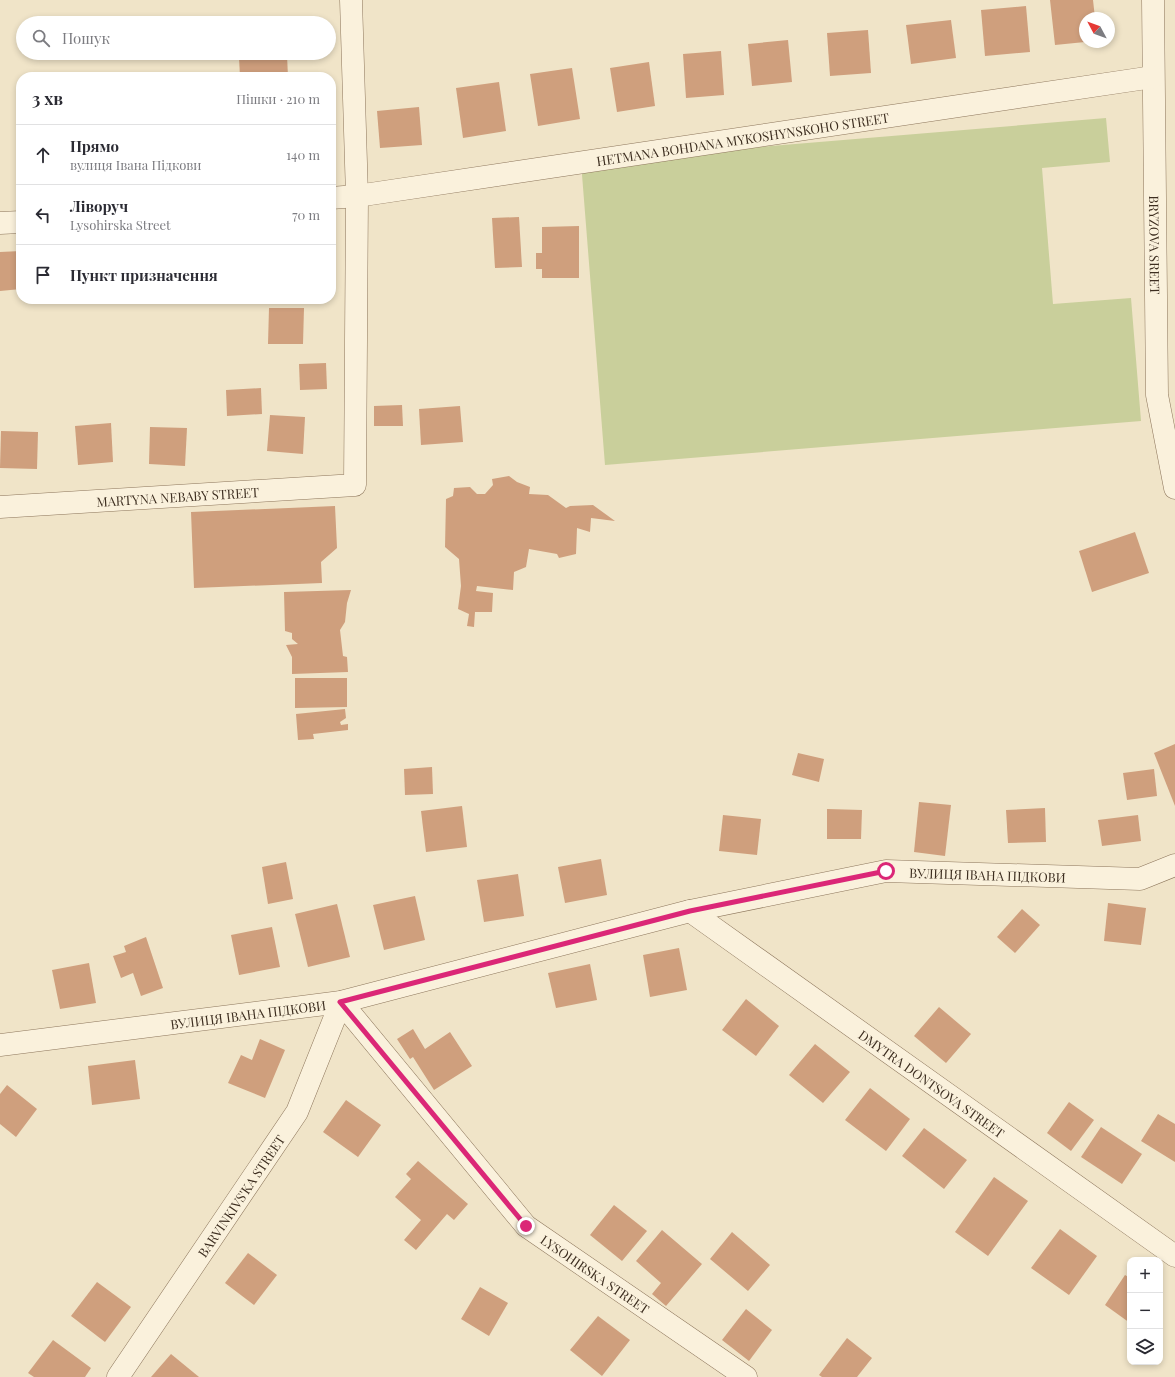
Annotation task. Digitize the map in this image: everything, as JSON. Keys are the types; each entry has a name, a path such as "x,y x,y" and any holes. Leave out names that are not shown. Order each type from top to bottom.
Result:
{"street":[{"path":"351,0 358,196"},
{"name":"BRYZOVA SREET","path":"1153,0 1157,395 1175,488"},
{"name":"HETMANA BOHDANA MYKOSHYNSKOHO STREET","path":"336,198 358,196 1154,77"},
{"name":"MARTYNA NEBABY STREET","path":"0,507 355,485 358,196"},
{"path":"0,223 16,222"},
{"name":"ВУЛИЦЯ ІВАНА ПІДКОВИ","path":"0,1045 340,1002 690,911 886,871 1140,879 1175,865"},
{"name":"DMYTRA DONTSOVA STREET","path":"690,911 1175,1256"},
{"name":"BARVINKIVS'KA STREET","path":"118,1377 297,1112 340,1002"},
{"name":"LYSOHIRSKA STREET","path":"340,1002 526,1226 746,1377"}],"green space":[{"path":"1106,118 1110,162 1042,168 1053,304 1131,298 1141,421 605,465 581,162"}],"building":[{"path":"1050,0 1093,0 1094,12 1079,12 1079,43 1055,45"},
{"path":"1026,6 1030,52 985,56 981,10"},
{"path":"951,20 956,58 911,64 906,25"},
{"path":"868,30 871,73 830,76 827,33"},
{"path":"788,40 792,82 752,86 748,44"},
{"path":"721,51 724,95 686,98 683,54"},
{"path":"239,60 287,60 288,72 240,72"},
{"path":"649,62 655,106 617,112 610,68"},
{"path":"572,68 580,119 538,126 530,74"},
{"path":"499,82 506,131 463,138 456,88"},
{"path":"419,107 422,145 380,148 377,111"},
{"path":"519,217 522,267 495,268 492,218"},
{"path":"579,226 579,278 542,278 542,269 536,269 536,253 542,253 542,227"},
{"path":"16,251 16,289 0,291 0,252"},
{"path":"269,308 304,308 303,344 268,344"},
{"path":"326,363 327,389 300,390 299,364"},
{"path":"261,388 262,414 227,416 226,390"},
{"path":"402,405 403,426 374,426 374,406"},
{"path":"460,406 463,442 421,445 419,409"},
{"path":"270,415 305,417 303,454 267,451"},
{"path":"111,423 113,462 78,465 75,426"},
{"path":"150,427 187,428 185,466 149,464"},
{"path":"1,431 38,432 37,469 0,468"},
{"path":"509,476 517,482 530,487 529,494 548,495 566,508 570,506 593,505 615,521 591,518 590,532 577,528 576,554 559,558 557,554 529,549 526,567 514,572 513,590 477,586 476,591 493,593 492,612 475,612 474,627 467,626 469,614 458,609 461,586 459,559 445,547 446,499 453,496 454,488 470,487 477,494 485,494 493,485 492,479"},
{"path":"335,506 337,548 321,562 322,583 194,588 191,512"},
{"path":"1135,532 1149,573 1092,592 1079,551"},
{"path":"351,590 347,603 345,622 340,630 343,656 347,657 348,672 292,674 292,657 286,645 298,644 292,639 292,633 285,631 284,592"},
{"path":"295,678 347,678 347,707 295,708"},
{"path":"345,709 346,718 340,722 341,725 348,724 348,730 313,734 314,739 298,740 296,714"},
{"path":"1175,744 1175,806 1154,753"},
{"path":"798,753 824,759 819,782 792,775"},
{"path":"432,767 433,794 405,795 404,769"},
{"path":"1154,769 1157,796 1127,800 1123,773"},
{"path":"919,802 951,805 945,856 914,852"},
{"path":"462,806 467,847 426,852 421,811"},
{"path":"1045,808 1046,842 1008,843 1006,810"},
{"path":"827,809 862,810 861,839 827,839"},
{"path":"723,815 761,819 757,855 719,851"},
{"path":"1138,815 1141,841 1102,846 1098,820"},
{"path":"601,859 607,895 565,903 558,867"},
{"path":"286,862 293,899 268,904 262,867"},
{"path":"518,874 524,916 484,922 477,880"},
{"path":"415,896 425,940 384,950 373,905"},
{"path":"1108,903 1146,908 1141,945 1104,941"},
{"path":"337,904 350,957 308,967 295,914"},
{"path":"1022,909 1040,925 1015,953 997,937"},
{"path":"272,927 280,967 239,975 231,935"},
{"path":"146,937 163,988 141,996 133,973 121,978 113,956 126,952 124,946"},
{"path":"679,948 687,990 650,997 643,955"},
{"path":"89,963 96,1003 60,1009 52,970"},
{"path":"590,964 597,1000 556,1008 548,973"},
{"path":"746,999 779,1026 756,1056 722,1030"},
{"path":"939,1007 971,1034 946,1063 914,1036"},
{"path":"413,1029 425,1049 450,1032 472,1066 434,1090 413,1057 410,1059 397,1039"},
{"path":"260,1039 285,1050 265,1098 228,1083 241,1055 252,1060"},
{"path":"815,1044 850,1072 823,1103 789,1075"},
{"path":"135,1060 140,1099 92,1105 88,1066"},
{"path":"7,1085 37,1109 16,1137 0,1124 0,1094"},
{"path":"870,1088 910,1119 886,1151 845,1120"},
{"path":"346,1100 381,1125 358,1157 323,1132"},
{"path":"1069,1102 1094,1120 1071,1151 1047,1133"},
{"path":"1158,1114 1175,1124 1175,1162 1141,1141"},
{"path":"1101,1127 1142,1154 1122,1184 1081,1157"},
{"path":"924,1128 967,1160 944,1189 902,1156"},
{"path":"418,1161 468,1204 454,1220 447,1214 416,1250 404,1240 421,1220 395,1197 411,1179 406,1174"},
{"path":"994,1177 1028,1201 988,1256 955,1232"},
{"path":"614,1205 647,1231 622,1261 590,1235"},
{"path":"1060,1229 1097,1256 1069,1295 1031,1268"},
{"path":"662,1230 702,1264 666,1306 652,1294 661,1283 636,1261"},
{"path":"732,1232 770,1265 748,1291 710,1259"},
{"path":"248,1253 277,1275 254,1305 225,1283"},
{"path":"1125,1275 1127,1276 1127,1321 1105,1305"},
{"path":"97,1282 131,1307 105,1342 71,1316"},
{"path":"480,1287 508,1303 489,1336 461,1319"},
{"path":"746,1309 772,1330 749,1361 722,1340"},
{"path":"598,1316 630,1340 602,1376 570,1350"},
{"path":"847,1338 872,1358 857,1377 822,1377 819,1375"},
{"path":"53,1340 91,1368 85,1377 34,1377 28,1373"},
{"path":"171,1354 199,1377 151,1377"}],"route":[{"path":"526,1226 340,1002 690,911 886,871"}]}
